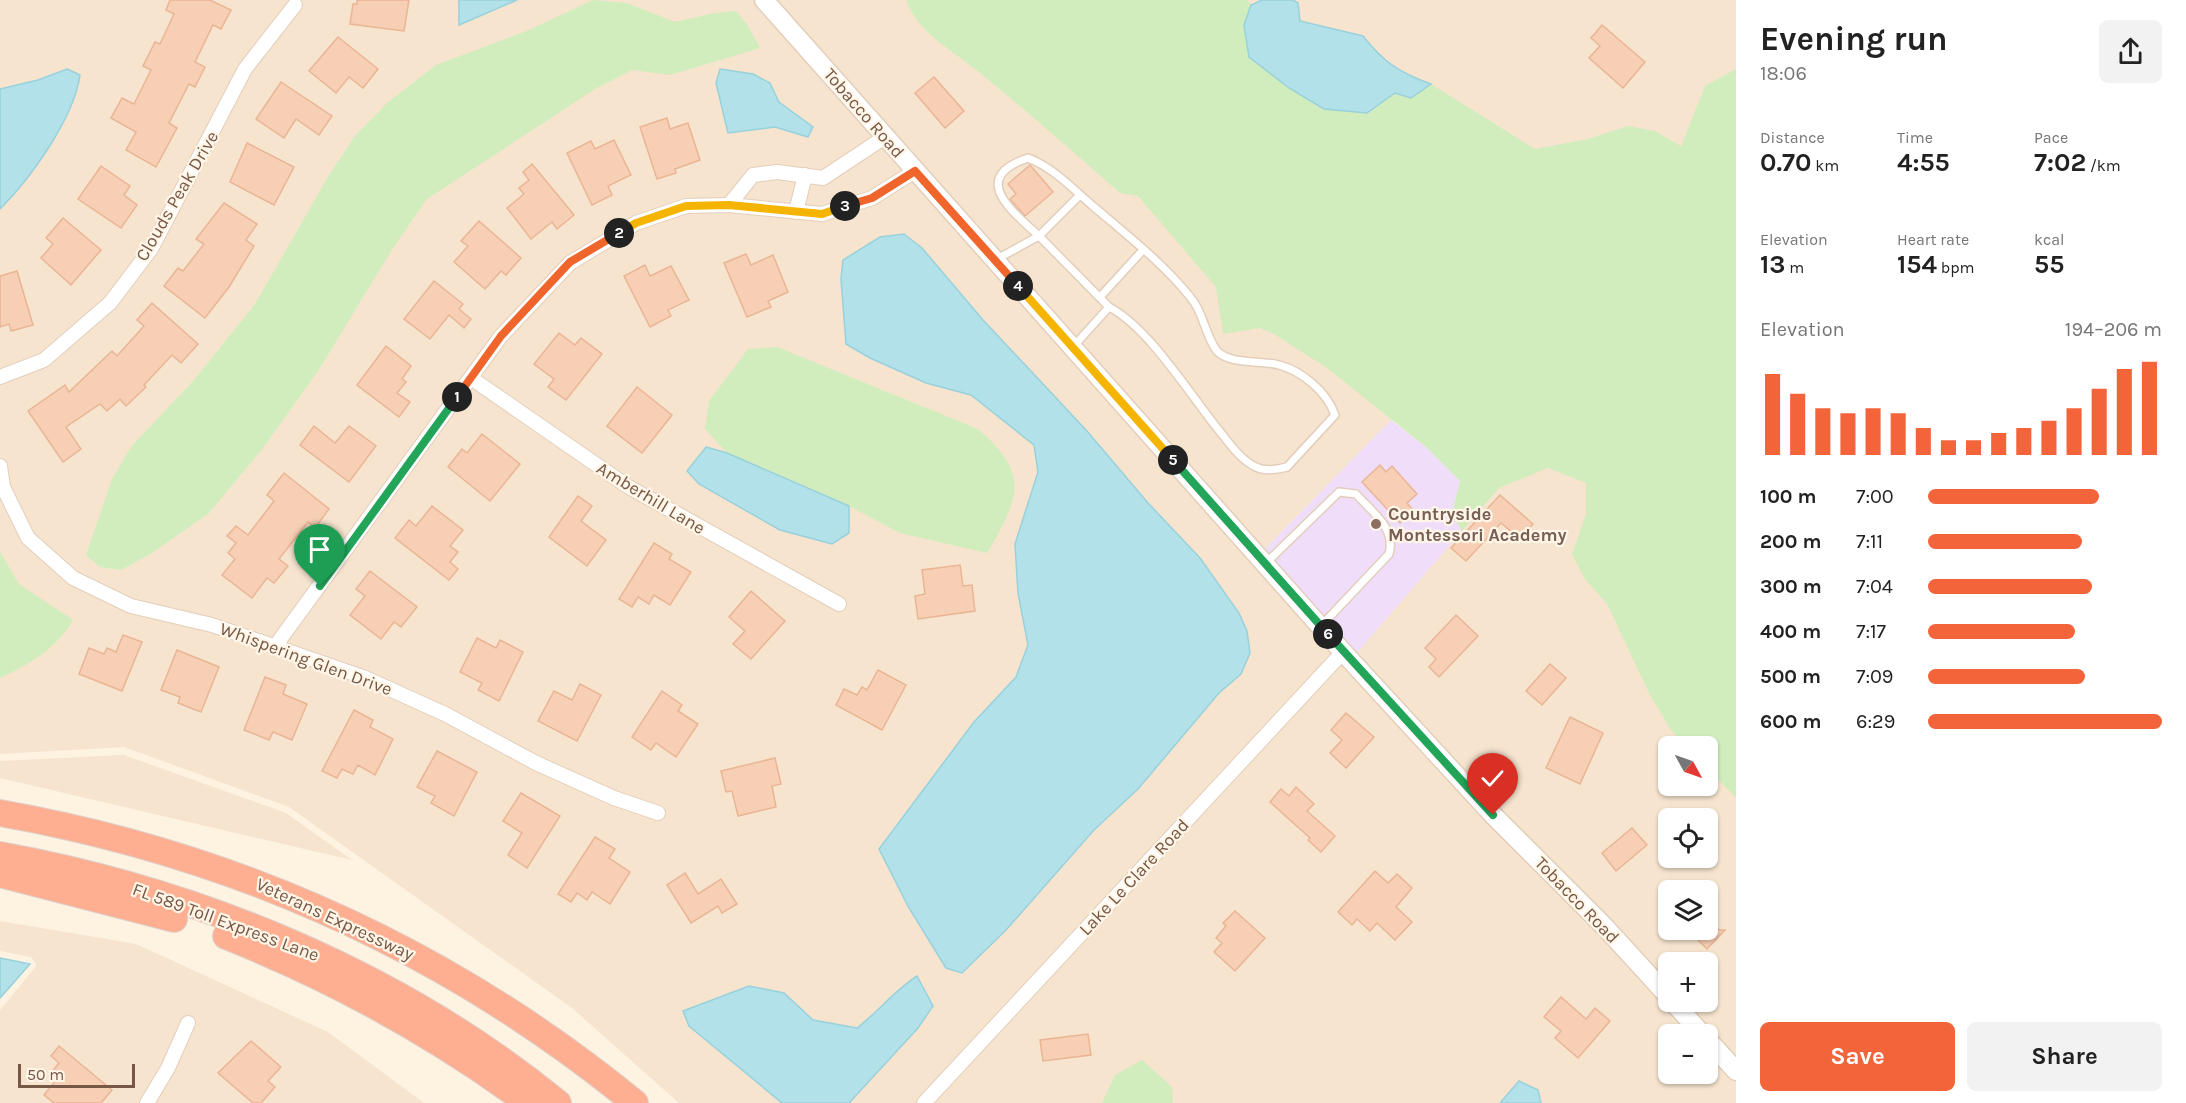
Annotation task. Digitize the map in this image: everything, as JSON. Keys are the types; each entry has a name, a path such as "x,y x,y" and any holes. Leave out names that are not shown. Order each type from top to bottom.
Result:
{"highway":[{"name":"Veterans Expressway","path":"0,813 155,848 222,869 305,901 372,932 485,994 590,1066 635,1103"},
{"name":"FL 589 Toll Express Lane","path":"0,855 88,874 140,890 266,933 320,956 431,1016 470,1040 558,1103"},
{"path":"0,874 147,910 259,950 372,1002 456,1052 528,1103"}],"street":[{"name":"Tobacco Road","path":"764,0 1343,652 1493,815 1604,926 1658,985"},
{"name":"Clouds Peak Drive","path":"0,377 45,360 110,303 151,249 245,69 295,5"},
{"path":"729,205 753,175 777,172 823,178 885,137"},
{"path":"276,645 501,336 570,262 636,223 686,206 729,205 822,214 872,198 915,171"},
{"path":"796,212 805,175"},
{"name":"Amberhill Lane","path":"471,378 627,486 839,604"},
{"name":"Whispering Glen Drive","path":"0,466 3,488 28,538 73,578 131,606 212,625 276,645 363,677 445,714 536,762 614,798 658,813"},
{"name":"Lake Le Clare Road","path":"924,1103 1343,652"},
{"path":"1682,1012 1693,1024"},
{"path":"147,1103 168,1068 188,1023"},
{"path":"1718,1051 1736,1071"}],"lane":[{"path":"1029,158 1044,164 1080,195 1143,250 1191,297 1216,350 1223,356 1280,365 1302,376 1323,393 1335,415 1287,467 1261,470 1250,465 1227,441 1140,331 1122,314 1109,307 1003,202 998,187 1000,173 1011,164 1029,158"},
{"path":"995,261 1039,236 1080,195"},
{"path":"1100,297 1143,250"},
{"path":"1072,347 1109,307"},
{"path":"1265,564 1339,492 1356,494 1390,532 1392,542 1389,554 1321,626"}],"shaded area":[{"path":"0,0 1736,0 1736,164 1438,321 1391,420 1254,560 1462,531 1493,468 1560,451 1736,564 1736,1103 679,1103 572,1008 289,807 124,747 0,754"},
{"path":"1391,420 1427,448 1460,481 1452,514 1462,531 1344,668 1254,560"},
{"path":"124,755 286,813 352,860 0,778 0,761"},
{"path":"0,921 136,944 328,1032 424,1103 0,1103 0,1010 37,965 31,957 0,951"}],"green space":[{"path":"593,0 627,3 675,22 736,11 747,24 760,48 670,75 632,70 595,89 427,199 393,248 318,371 263,448 209,513 152,553 121,570 100,567 86,555 112,479 131,447 194,380 255,304 329,175 355,136 387,103 436,65 529,30"},
{"path":"906,0 1247,0 1251,5 1244,25 1367,113 1395,93 1411,98 1431,84 1535,149 1588,139 1628,126 1655,131 1681,146 1705,86 1736,69 1736,798 1718,779 1718,736 1677,736 1671,730 1650,695 1607,604 1585,579 1572,554 1586,514 1586,483 1548,468 1499,488 1462,531 1452,514 1460,481 1427,448 1327,368 1274,334 1260,328 1223,334 1216,287 1138,196 1120,193 998,88 938,41 919,23"},
{"path":"777,347 978,429 995,445 1013,474 1014,488 1007,517 987,553 900,533 849,506 727,453 705,429 709,401 748,349"},
{"path":"0,552 19,584 73,620 50,648 22,667 0,678"},
{"path":"1142,1060 1172,1087 1173,1103 1102,1103 1115,1075"}],"water":[{"path":"459,0 517,0 459,25"},
{"path":"1262,0 1293,0 1298,3 1300,21 1363,36 1393,66 1431,84 1411,98 1395,93 1367,113 1324,109 1289,88 1249,57 1244,25 1251,5"},
{"path":"67,69 80,75 69,110 37,164 0,209 0,89 38,80"},
{"path":"720,69 753,74 770,83 779,102 813,127 808,137 775,127 728,133 716,83"},
{"path":"904,234 922,248 983,320 1087,431 1148,503 1200,558 1239,613 1247,631 1250,653 1241,674 1219,693 1138,789 1094,830 1006,930 962,973 946,968 909,908 879,849 974,722 1016,677 1028,645 1018,593 1015,544 1038,472 1034,445 971,395 926,383 870,358 846,344 841,279 843,260 880,237"},
{"path":"706,447 727,453 849,506 849,533 832,544 780,530 699,484 687,471"},
{"path":"0,958 30,964 0,998"},
{"path":"917,976 933,1006 918,1028 849,1103 782,1103 689,1026 683,1011 749,986 784,993 813,1020 857,1028"},
{"path":"1519,1081 1538,1090 1541,1103 1500,1103"}],"building":[{"path":"170,0 210,0 231,10 221,29 213,25 195,62 205,67 195,87 189,84 169,123 177,128 156,167 126,150 136,132 111,118 122,98 134,104 151,70 143,66 155,42 160,44 174,14 166,10"},
{"path":"357,0 409,0 404,31 350,24 353,4 357,4"},
{"path":"1602,25 1645,62 1623,88 1589,58 1600,46 1591,38"},
{"path":"338,37 378,69 363,88 349,77 336,93 309,71"},
{"path":"934,77 964,111 945,128 915,93"},
{"path":"281,82 332,116 319,135 296,119 284,138 256,119"},
{"path":"667,118 670,129 688,123 700,160 675,169 676,173 657,179 640,127"},
{"path":"614,140 631,175 608,186 612,195 592,205 567,153 591,141 595,149"},
{"path":"247,143 294,167 274,205 230,182"},
{"path":"532,164 574,215 557,229 552,222 531,239 507,208 524,194 519,188 529,180 523,172"},
{"path":"1030,165 1053,192 1025,216 1010,199 1016,194 1008,184"},
{"path":"101,166 130,186 124,195 137,205 121,228 78,199"},
{"path":"224,203 257,224 246,240 254,246 229,287 205,318 164,286 178,268 183,271 204,244 196,239"},
{"path":"63,218 101,250 71,285 41,258 53,244 46,238"},
{"path":"479,221 521,258 506,275 501,271 485,289 454,262 468,246 461,241"},
{"path":"746,254 751,265 773,255 788,292 768,301 771,307 747,317 724,263"},
{"path":"645,265 650,276 671,266 689,300 668,310 671,316 650,327 624,276"},
{"path":"17,271 33,325 11,331 9,324 0,327 0,276"},
{"path":"434,281 463,304 459,309 471,319 464,328 449,315 430,339 404,319"},
{"path":"152,303 198,344 181,363 172,355 144,385 146,387 126,406 120,399 107,411 100,404 66,427 81,449 63,462 28,411 65,385 69,392 112,351 117,356 144,326 137,320"},
{"path":"559,333 575,345 581,338 602,354 566,400 548,387 554,379 534,364"},
{"path":"386,346 411,366 402,379 406,382 397,393 410,402 399,417 357,385"},
{"path":"637,387 672,415 642,453 607,426"},
{"path":"314,426 335,443 349,426 376,446 349,482 300,445"},
{"path":"482,434 520,464 490,501 448,467 462,449 467,453"},
{"path":"1380,465 1386,472 1392,466 1417,494 1407,503 1414,511 1400,523 1362,482"},
{"path":"284,473 329,509 315,528 308,522 279,559 288,566 274,583 267,578 252,598 222,575 235,559 228,553 236,543 227,536 236,526 248,535 274,501 267,495"},
{"path":"1500,495 1533,524 1520,539 1501,523 1466,561 1451,548"},
{"path":"578,496 592,506 581,521 606,540 587,566 549,537"},
{"path":"432,506 463,530 450,546 458,552 450,562 458,569 449,580 395,538 409,520 416,526"},
{"path":"654,543 672,554 669,559 691,572 670,605 654,595 649,604 638,597 632,607 619,599"},
{"path":"960,565 963,586 972,585 975,611 918,619 915,596 925,594 922,570"},
{"path":"370,571 417,607 401,627 394,622 381,639 350,615 365,596 356,589"},
{"path":"751,591 785,621 751,659 733,644 745,631 729,617"},
{"path":"1456,615 1478,636 1439,677 1429,667 1436,659 1425,648"},
{"path":"123,635 142,642 122,691 79,674 89,648 104,654 107,648 116,652"},
{"path":"477,638 496,648 500,640 523,652 499,701 478,690 482,683 460,672"},
{"path":"177,650 219,667 201,712 178,703 180,697 161,690"},
{"path":"1550,664 1566,678 1542,705 1526,691"},
{"path":"878,670 906,685 882,730 836,705 844,689 857,695 862,687 867,690"},
{"path":"265,677 286,685 283,694 307,704 292,740 273,732 269,740 244,730"},
{"path":"580,684 601,695 577,741 538,721 554,691 572,700"},
{"path":"662,691 682,705 678,711 698,724 676,757 656,743 651,750 632,737"},
{"path":"354,710 373,720 370,727 393,739 375,775 358,765 353,774 342,769 337,778 322,771"},
{"path":"1346,713 1374,737 1346,768 1330,753 1342,740 1331,730"},
{"path":"1570,717 1603,733 1580,784 1546,768"},
{"path":"437,751 477,772 454,816 431,803 435,796 417,787"},
{"path":"775,758 781,784 772,786 776,807 738,816 732,791 726,792 721,771"},
{"path":"1296,787 1314,804 1307,811 1335,836 1321,852 1308,840 1310,838 1270,802 1281,789 1289,796"},
{"path":"521,793 560,816 527,868 508,855 522,833 503,821"},
{"path":"1632,828 1647,845 1616,871 1602,853"},
{"path":"595,837 615,849 609,858 630,872 610,904 592,892 587,900 577,893 571,902 558,894"},
{"path":"1375,871 1388,883 1397,874 1412,888 1396,907 1412,922 1395,940 1377,923 1370,931 1357,919 1352,925 1338,912"},
{"path":"685,873 698,894 721,879 737,904 722,913 718,906 691,923 667,885"},
{"path":"1235,911 1265,938 1235,971 1214,952 1222,943 1216,938 1226,926 1223,923"},
{"path":"1718,929 1725,930 1718,937"},
{"path":"1698,940 1716,940 1707,949"},
{"path":"1561,997 1586,1019 1595,1008 1610,1021 1578,1058 1555,1038 1561,1031 1544,1017"},
{"path":"1088,1034 1091,1055 1043,1061 1040,1040"},
{"path":"251,1041 281,1067 268,1081 275,1087 261,1103 253,1103 218,1073"},
{"path":"59,1046 112,1090 101,1103 54,1103 44,1095 58,1078 51,1073 59,1063 51,1056"}],"place":[{"name":"Countryside Montessori Academy","path":"1376,524"}],"route":[{"path":"320,586 501,336 570,262 636,223 686,206 729,205 822,214 872,198 915,171 1343,652 1493,815"}]}
